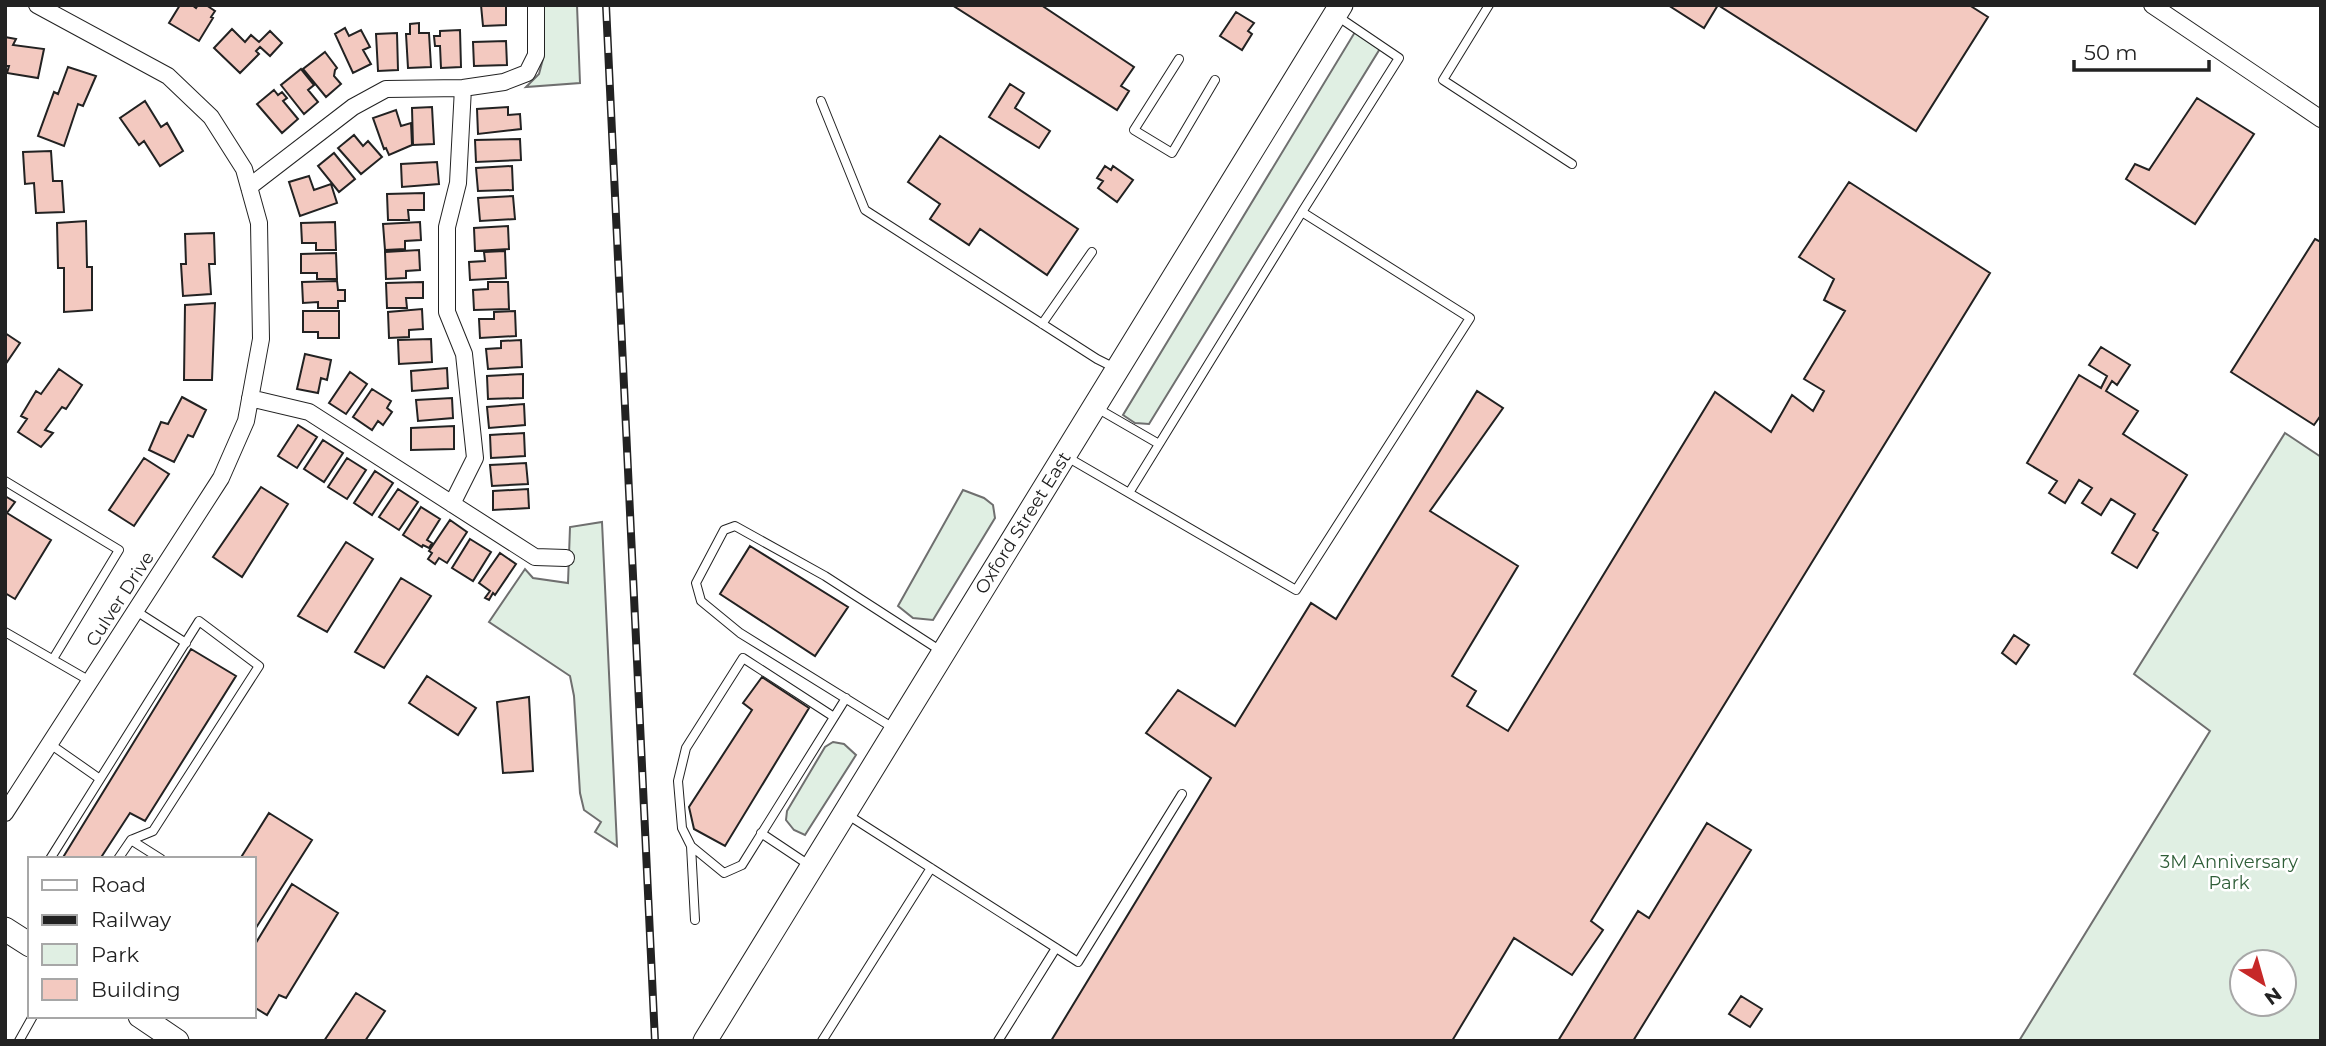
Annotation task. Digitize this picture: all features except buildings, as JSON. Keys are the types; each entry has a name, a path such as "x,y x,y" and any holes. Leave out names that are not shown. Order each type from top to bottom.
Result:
{"main road":[{"name":"Oxford Street East","path":"705,1041 1338,10"},
{"path":"5,929 28,944"},
{"path":"143,1018 177,1041"}],"street":[{"name":"Culver Drive","path":"5,813 220,478 246,421 261,339 259,223 244,169 211,117 168,76 37,5"},
{"path":"249,187 353,107 386,89 463,89 504,82 527,73 536,55 536,5"},
{"path":"2152,5 2321,119"},
{"path":"452,504 475,457 464,354 447,312 447,226 458,183 463,89"},
{"path":"250,398 309,412 535,557 566,558"}],"lane":[{"path":"1489,5 1443,80 1572,164"},
{"path":"1129,493 1399,58 1338,10"},
{"path":"1179,59 1134,130 1172,153 1215,80"},
{"path":"821,101 865,210 1042,324 1118,369"},
{"path":"1065,455 1296,590 1470,318 1302,212"},
{"path":"1042,324 1092,252"},
{"path":"1095,407 1159,444"},
{"path":"5,481 119,550 53,659"},
{"path":"896,730 740,632 701,601 696,583 724,530 735,526 825,576 944,652"},
{"path":"136,611 186,643"},
{"path":"51,857 199,621 259,666 153,831 131,840 119,857"},
{"path":"5,632 90,681"},
{"path":"695,920 691,846 682,828 678,781 686,748 743,658 834,717"},
{"path":"691,846 724,873 742,865 846,698"},
{"path":"50,744 100,779"},
{"path":"845,813 1078,962 1182,794"},
{"path":"761,833 812,867"},
{"path":"131,840 158,857"},
{"path":"822,1041 931,868"},
{"path":"998,1041 1056,948"},
{"path":"19,1041 32,1018"}],"green space":[{"path":"544,5 577,5 580,83 526,87 539,74 544,55"},
{"path":"1355,32 1381,47 1149,424 1135,423 1123,415"},
{"name":"3M Anniversary Park","path":"2285,433 2321,457 2321,1041 2019,1041 2210,731 2134,674"},
{"path":"963,490 984,498 993,505 995,518 933,620 913,618 898,606"},
{"path":"602,522 617,846 595,832 601,822 584,810 580,793 574,696 570,676 489,622 525,569 533,578 568,583 570,527"},
{"path":"833,742 844,744 856,755 805,835 794,830 786,820 787,811 825,747"}],"railway":[{"path":"606,5 655,1041"}]}
